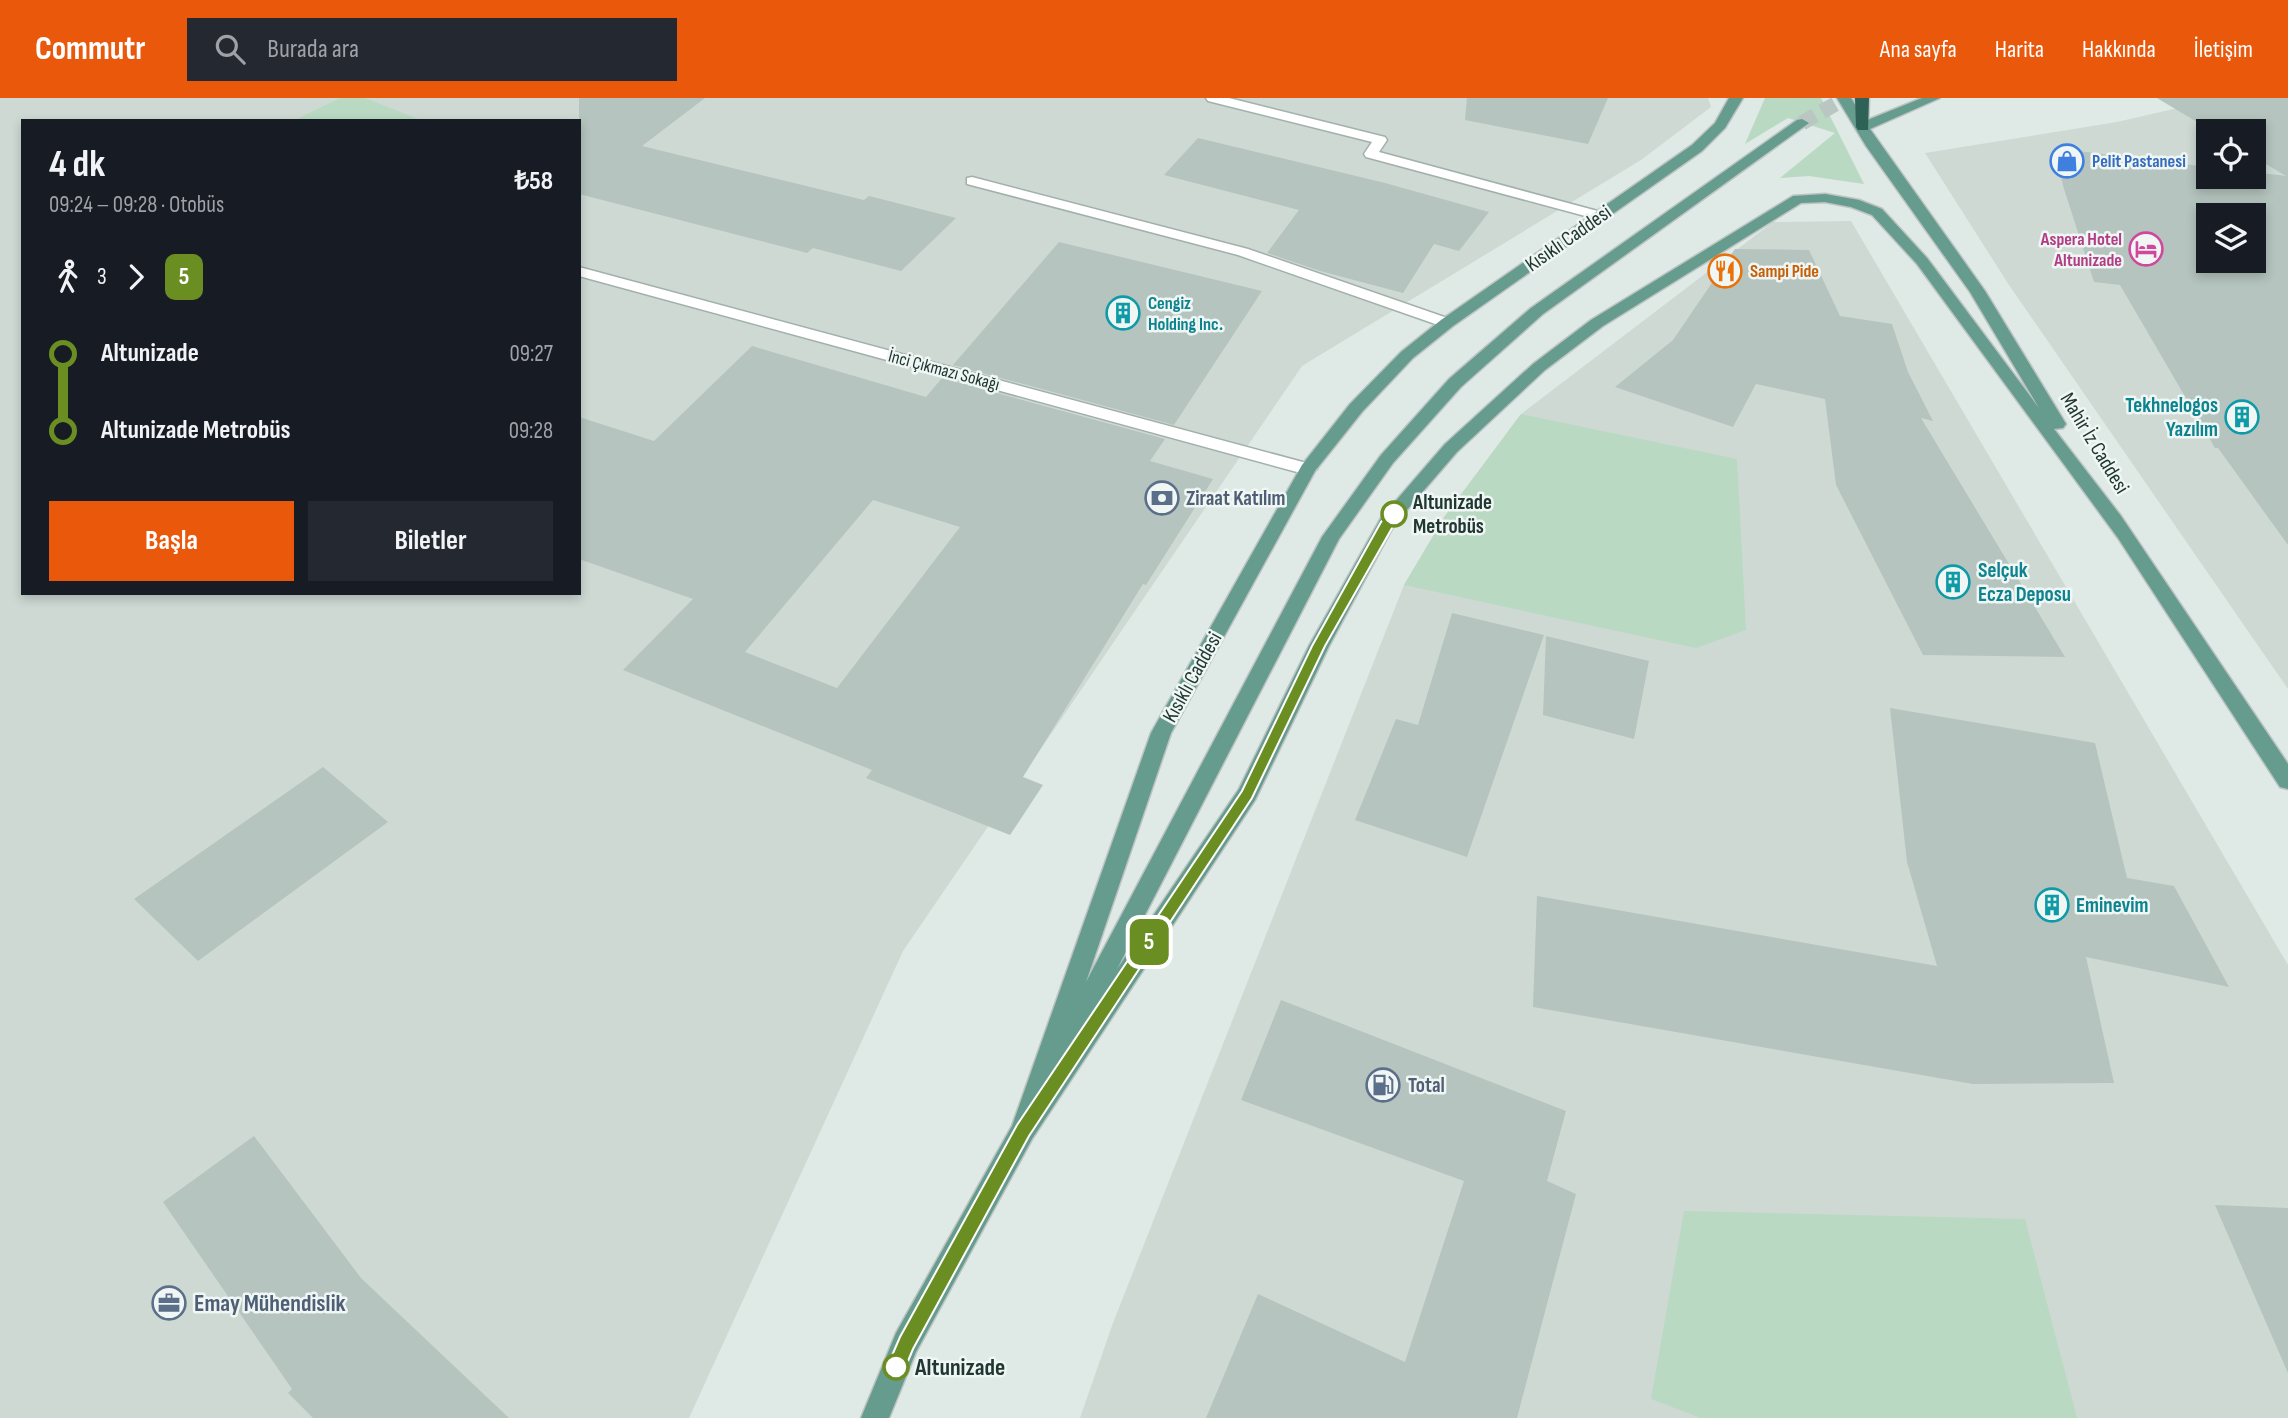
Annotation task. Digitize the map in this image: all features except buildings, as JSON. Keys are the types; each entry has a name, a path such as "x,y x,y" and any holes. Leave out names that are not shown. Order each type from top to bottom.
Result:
{"highway":[{"path":"1862,98 1863,127"}],"main road":[{"name":"Kısıklı Caddesi","path":"874,1418 906,1343 1023,1131 1161,733 1308,469 1356,408 1407,355 1447,323 1697,148 1720,125 1736,98"},
{"path":"1844,98 1863,127 1933,98"},
{"path":"1023,1131 1217,751 1331,537 1387,459 1455,383 1537,311 1802,123"},
{"name":"Mahir İz Caddesi","path":"1863,127 1873,146 1976,290 2122,533 2288,781"},
{"path":"1023,1131 1247,794 1319,646 1387,522 1451,448 1539,367 1597,323 1798,199 1825,198 1854,203 1877,212 1922,261 2122,533"}],"street":[{"path":"1213,98 1380,140 1371,154 1600,216"},
{"path":"972,181 1243,252 1447,323"},
{"name":"İnci Çıkmazı Sokağı","path":"581,272 1308,469"}],"shaded area":[{"path":"0,98 1708,98 1711,107 1641,160 1302,366 903,951 689,1418 0,1418"},
{"path":"2221,98 2288,98 2288,689 2009,285 1925,153 2117,122"},
{"path":"1851,221 2288,965 2288,1418 1080,1418 1113,1323 1404,585 1445,516 1521,414 1773,222"}],"green space":[{"path":"340,98 365,98 418,119 297,119"},
{"path":"1765,98 1821,98 1864,184 1809,176 1780,178 1835,133 1788,118 1745,144"},
{"path":"1521,414 1737,459 1746,630 1696,648 1404,585 1445,516"},
{"path":"1684,1211 2025,1219 2077,1418 1701,1418 1651,1399"}],"tunnel":[{"path":"1802,123 1846,98"}],"bus line":[{"name":"5","path":"896,1367 906,1343 1023,1131 1247,794 1319,646 1387,522 1394,514"}],"place":[{"name":"Pelit Pastanesi","path":"2067,161"},
{"name":"Aspera Hotel Altunizade","path":"2146,249"},
{"name":"Sampi Pide","path":"1725,271"},
{"name":"Cengiz Holding Inc.","path":"1123,313"},
{"name":"Tekhnelogos Yazılım","path":"2242,417"},
{"name":"Ziraat Katılım","path":"1162,498"},
{"name":"Altunizade Metrobüs","path":"1394,514"},
{"name":"Selçuk Ecza Deposu","path":"1953,582"},
{"name":"Eminevim","path":"2052,905"},
{"name":"Total","path":"1383,1085"},
{"name":"Emay Mühendislik","path":"169,1303"},
{"name":"Altunizade","path":"896,1367"}]}
